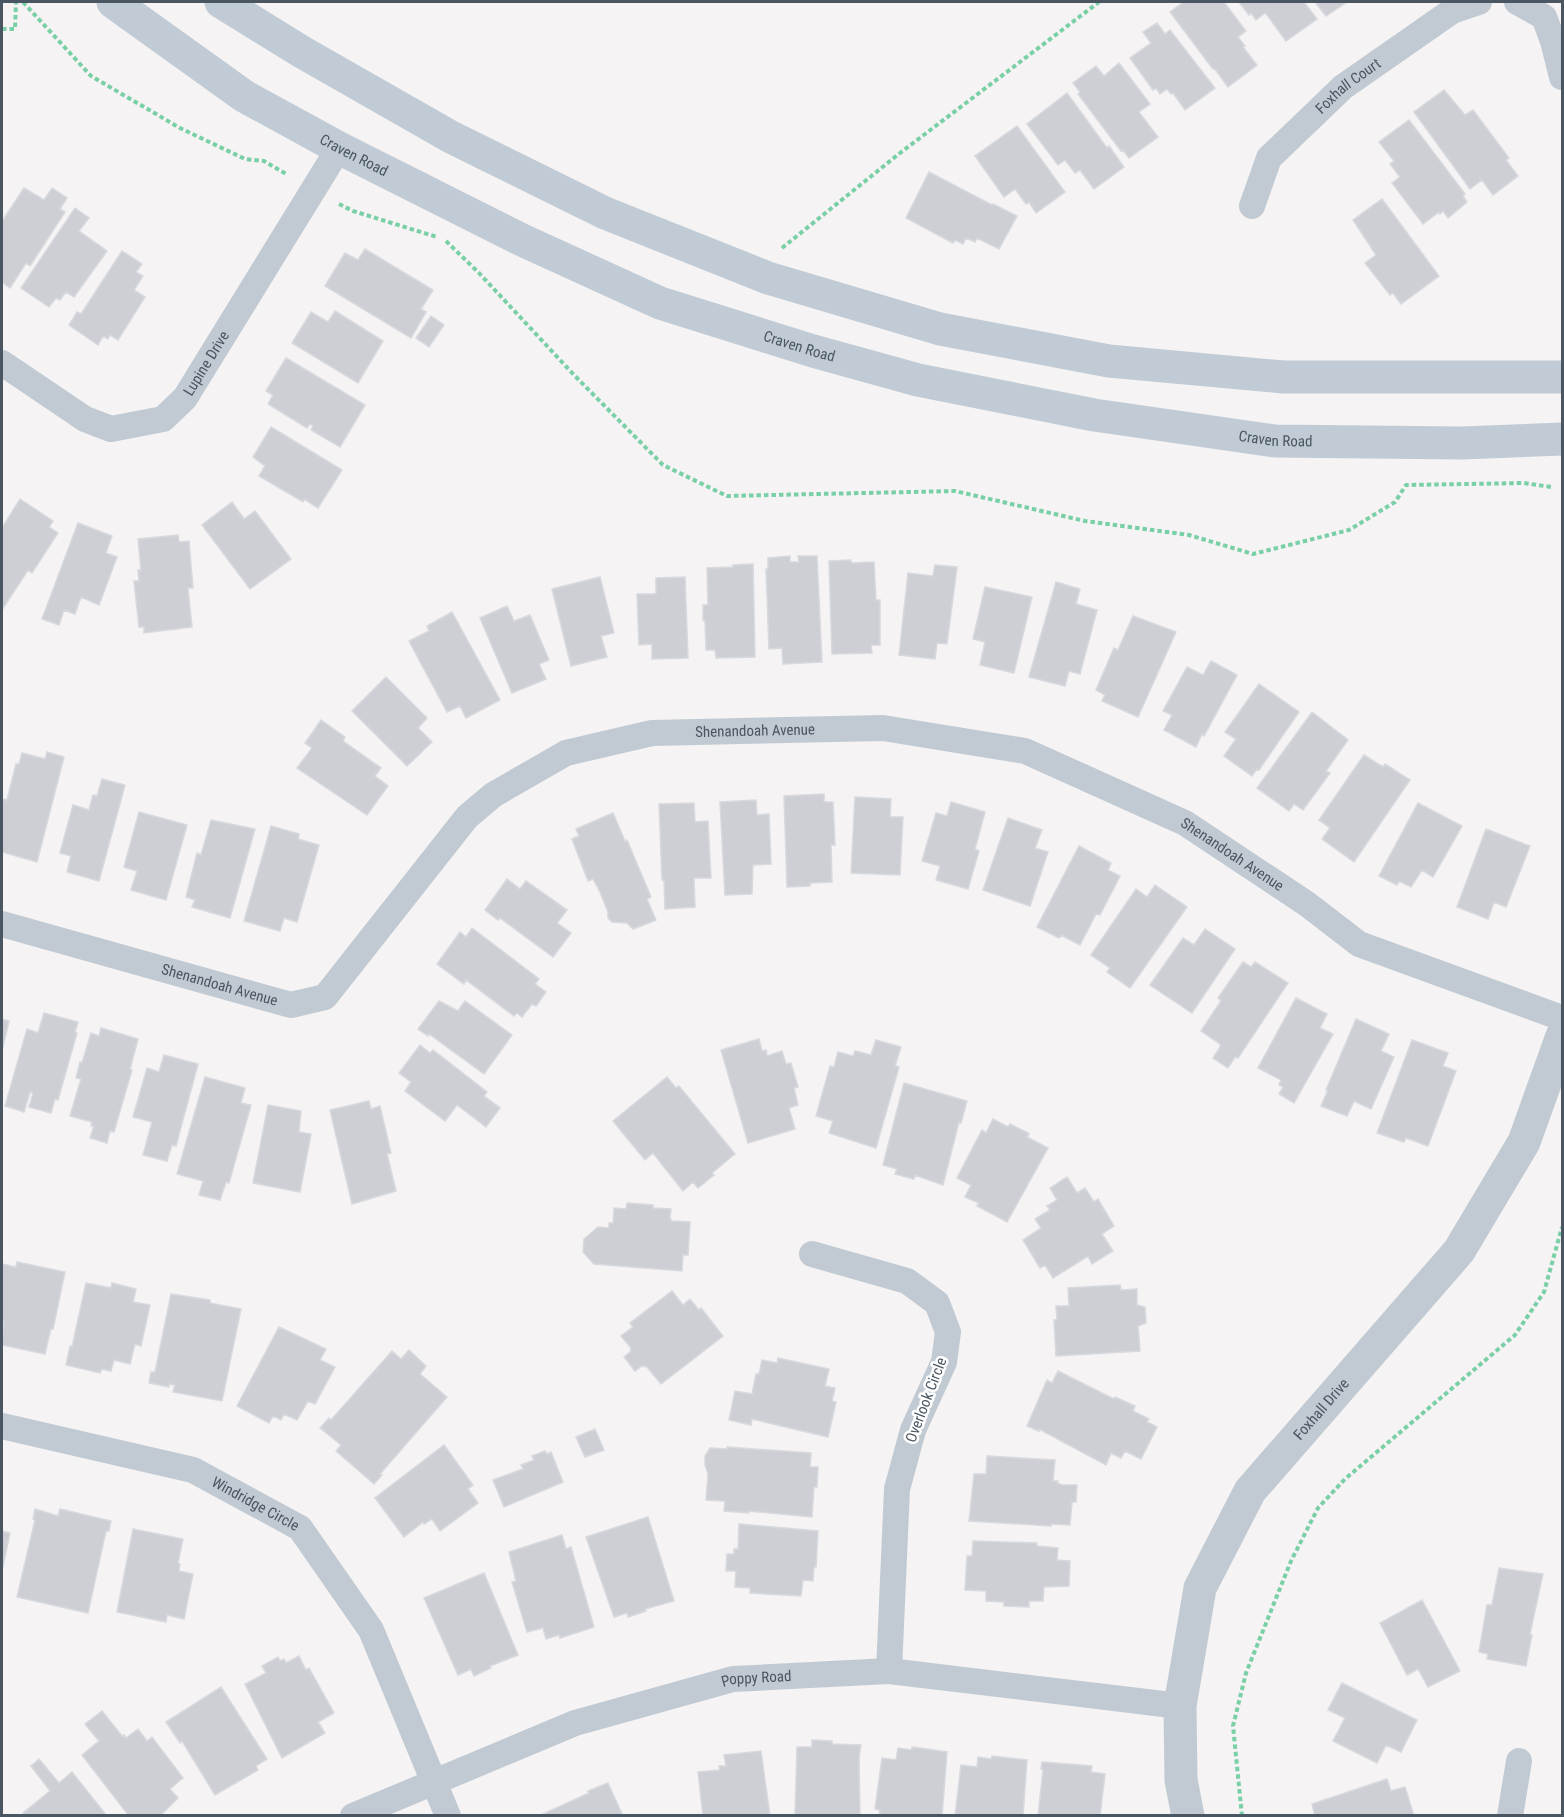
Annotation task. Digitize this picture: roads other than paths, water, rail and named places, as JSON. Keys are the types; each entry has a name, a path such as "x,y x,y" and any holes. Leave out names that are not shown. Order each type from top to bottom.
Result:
{"main road":[{"name":"Craven Road","path":"113,2 244,96 339,148 522,240 660,303 813,351 918,380 1094,415 1275,441 1461,442 1563,439"},
{"path":"221,2 302,52 451,137 605,213 768,278 940,329 1109,361 1283,377 1563,377"}],"street":[{"name":"Foxhall Court","path":"1252,207 1269,158 1343,87 1452,11 1479,2"},
{"path":"1517,2 1544,17 1563,78"},
{"name":"Lupine Drive","path":"2,363 85,419 111,429 163,419 185,398 339,148"},
{"name":"Shenandoah Avenue","path":"2,924 291,1005 325,997 467,817 493,795 566,753 652,733 883,728 1025,751 1185,823 1307,904 1359,944 1563,1018"},
{"name":"Foxhall Drive","path":"1188,1815 1181,1780 1180,1706 1200,1588 1250,1491 1460,1251 1524,1142 1563,1036"},
{"name":"Overlook Circle","path":"812,1254 907,1281 937,1303 948,1332 944,1362 913,1430 897,1489 889,1671"},
{"name":"Windridge Circle","path":"2,1426 193,1470 300,1528 370,1630 448,1815"},
{"name":"Poppy Road","path":"353,1815 574,1723 733,1679 889,1671 1180,1706"},
{"path":"1510,1815 1519,1761"}]}
